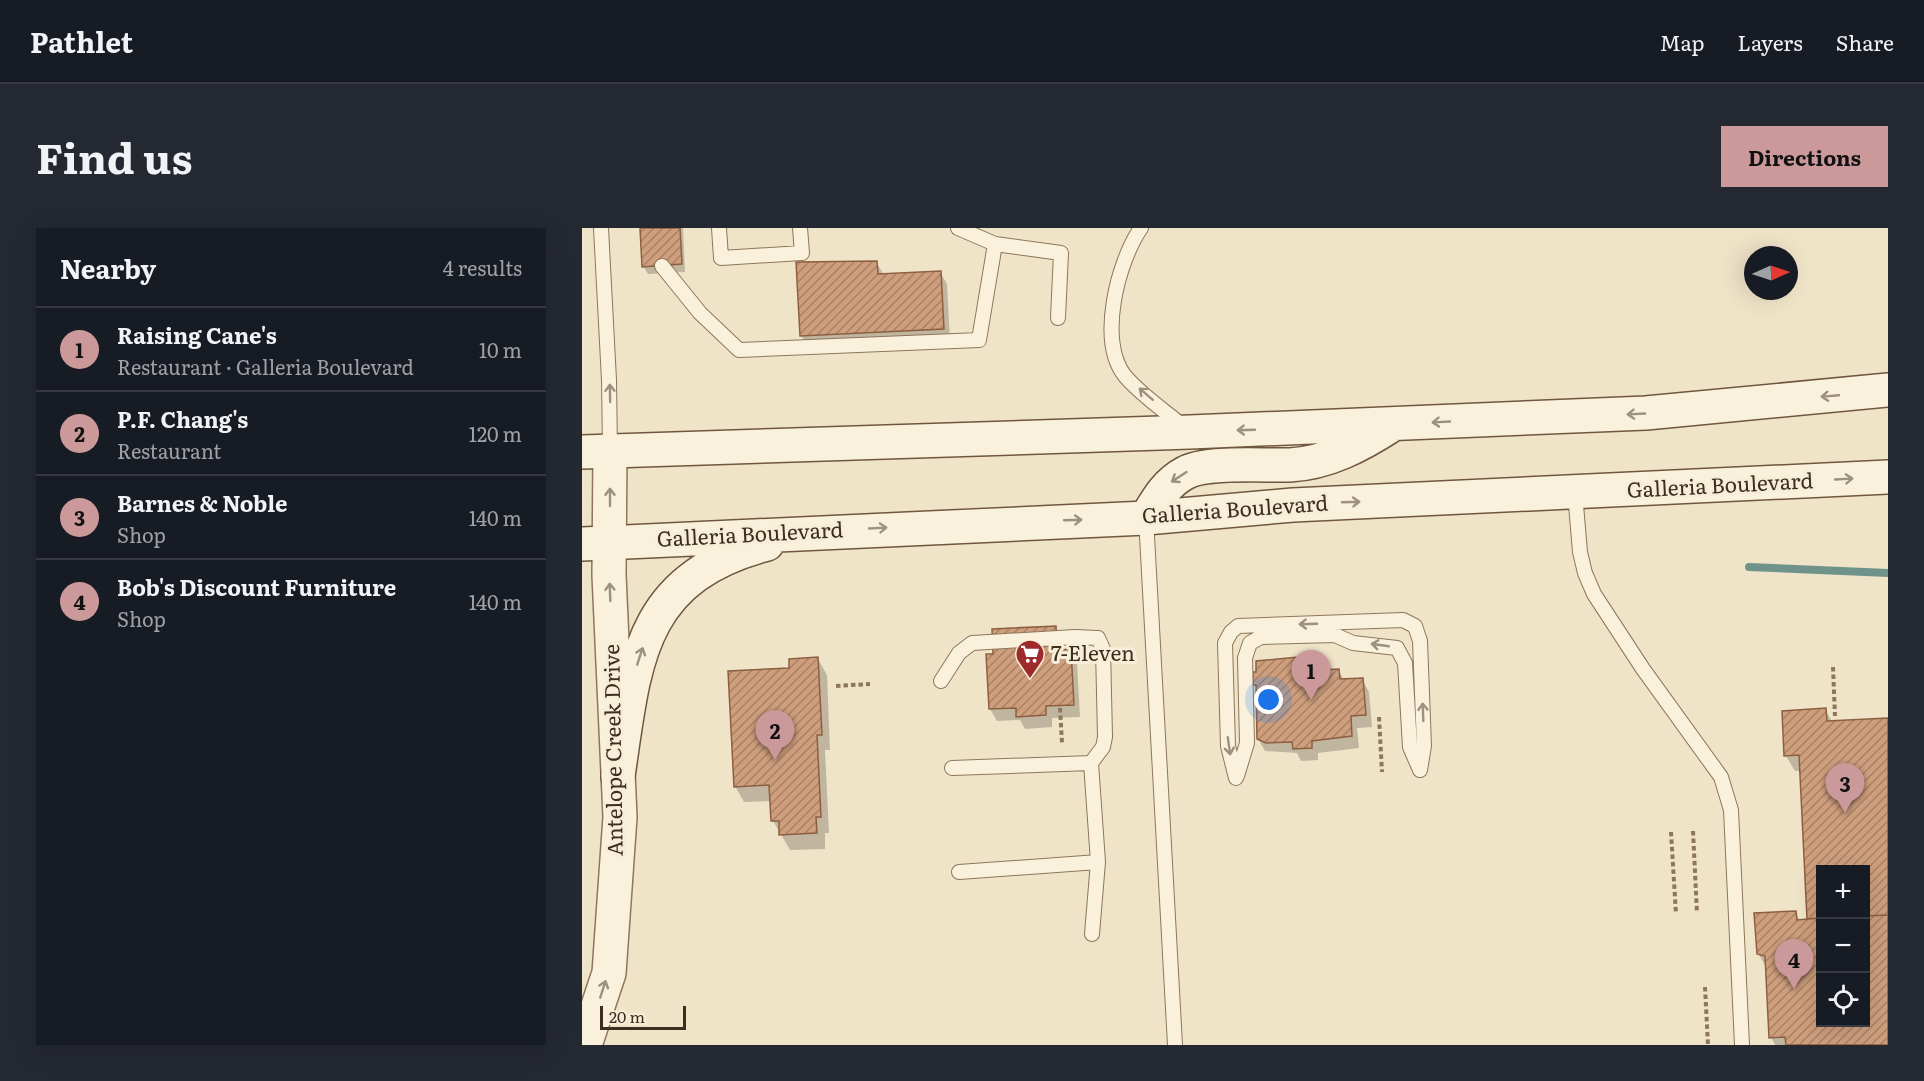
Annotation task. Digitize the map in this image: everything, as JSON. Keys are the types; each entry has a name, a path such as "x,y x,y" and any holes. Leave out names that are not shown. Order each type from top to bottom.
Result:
{"main road":[{"path":"596,452 1190,432 1646,413 1888,390"},
{"path":"1146,518 1167,484 1186,472 1201,468 1294,465 1325,458 1357,448 1394,424"},
{"name":"Antelope Creek Drive","path":"585,1045 609,973 620,817 596,543 596,452"},
{"name":"Galleria Boulevard","path":"596,543 819,531 1146,518 1293,505 1888,477"},
{"path":"618,776 634,674 656,616 673,594 704,568 721,560 750,548 819,531"}],"lane":[{"path":"596,452 609,381 601,228"},
{"path":"719,228 721,258 801,253 800,228"},
{"path":"958,228 995,244 1061,253 1058,318"},
{"path":"1141,228 1116,279 1114,354 1125,375 1190,432"},
{"path":"662,266 700,313 739,350 979,340 995,244"},
{"path":"1575,493 1580,552 1585,573 1594,594 1643,669 1721,777 1728,794 1731,810 1742,1045"},
{"path":"1146,518 1175,1045"},
{"path":"1403,620 1415,626 1419,641 1424,746 1420,770 1410,747 1404,663 1397,648 1353,643 1335,635 1261,637 1250,643 1245,658 1247,743 1236,778 1228,746 1225,643 1231,632 1239,626 1403,620"},
{"path":"941,681 959,653 972,643 1075,637 1098,638 1103,650 1105,737 1103,747 1091,763 1098,862 1092,934"},
{"path":"952,768 1091,763"},
{"path":"959,872 1098,862"}],"path":[{"path":"1833,667 1835,716"},
{"path":"836,686 870,684"},
{"path":"1060,708 1064,763"},
{"path":"1379,717 1382,772"},
{"path":"1693,831 1697,913"},
{"path":"1671,832 1676,914"},
{"path":"1705,987 1708,1045"}],"building":[{"path":"640,228 680,228 682,264 642,267"},
{"path":"877,261 878,274 941,271 944,329 800,336 796,262"},
{"name":"7-Eleven","path":"1056,626 1057,650 1071,649 1074,705 1046,706 1046,715 1016,717 1016,708 989,709 986,654 993,654 992,629"},
{"path":"818,657 822,735 817,735 821,817 816,817 817,833 779,835 779,821 771,821 769,785 734,787 728,671 789,668 789,659"},
{"path":"1298,657 1299,671 1339,669 1340,679 1363,678 1366,715 1351,716 1352,736 1312,741 1312,748 1293,749 1292,742 1266,743 1257,739 1256,685 1253,685 1256,661"},
{"path":"1826,708 1827,721 1888,718 1888,915 1870,916 1870,865 1816,865 1816,918 1807,919 1799,755 1784,756 1782,711"},
{"path":"1796,911 1797,920 1816,918 1816,1027 1870,1027 1870,916 1888,915 1888,1045 1786,1045 1785,1037 1769,1038 1765,956 1757,954 1754,913"}],"waterway":[{"path":"1749,567 1888,573"}],"place":[{"name":"7-Eleven","path":"1030,680"},
{"name":"Raising Cane's","path":"1311,700"},
{"name":"P.F. Chang's","path":"775,760"},
{"name":"Barnes & Noble","path":"1845,813"},
{"name":"Bob's Discount Furniture","path":"1794,989"}]}
